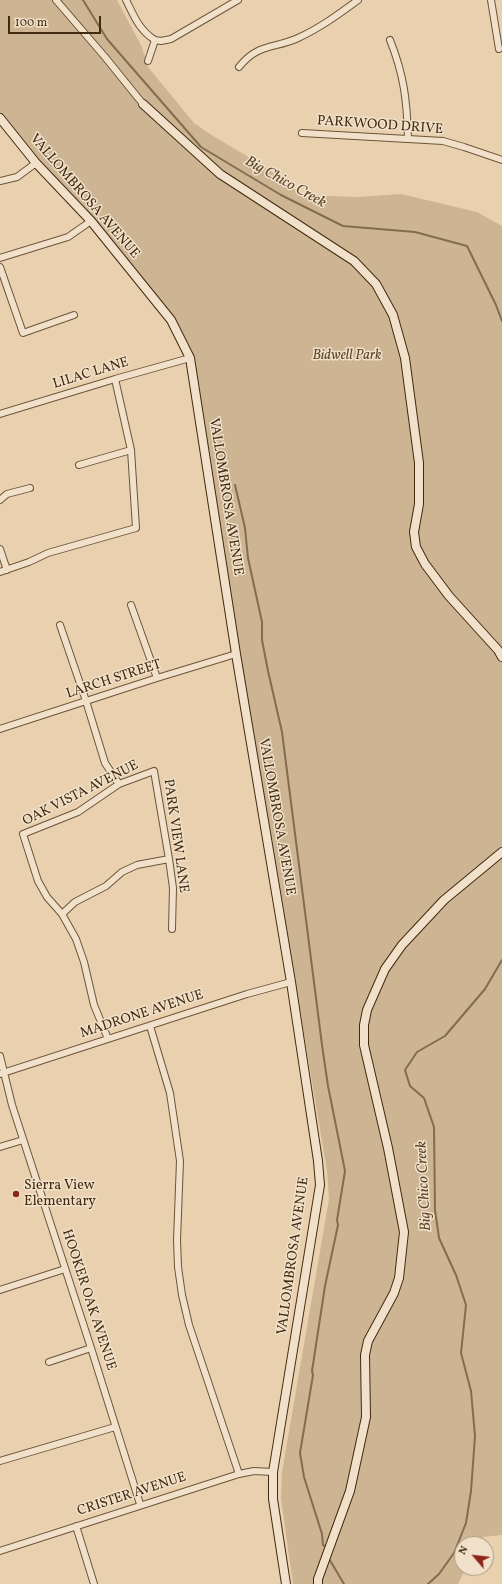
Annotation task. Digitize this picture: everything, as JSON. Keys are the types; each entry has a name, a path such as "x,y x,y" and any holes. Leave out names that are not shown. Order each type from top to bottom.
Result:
{"street":[{"path":"56,0 143,104 220,174 354,261 376,284 393,315 405,358 419,463 418,504 414,532 416,547 425,564 449,596 498,650 502,657"},
{"path":"126,0 140,28 146,35 155,40 161,41 171,39 238,0"},
{"path":"239,67 247,57 258,50 297,38 331,20 358,0"},
{"path":"491,0 499,22 499,49"},
{"path":"148,61 155,40"},
{"path":"390,40 398,60 405,86 408,138"},
{"name":"VALLOMBROSA AVENUE","path":"0,118 36,163 91,221 171,320 190,358 236,654 291,982 320,1185 273,1472 272,1499 286,1584"},
{"name":"PARKWOOD DRIVE","path":"302,133 443,141 502,160"},
{"path":"0,181 17,177 36,163"},
{"path":"0,258 68,237 91,221"},
{"path":"0,267 23,333 74,316"},
{"name":"LILAC LANE","path":"0,414 190,358"},
{"path":"0,572 30,562 48,553 136,528 131,450 115,379"},
{"path":"79,465 131,450"},
{"path":"0,500 7,494 30,488"},
{"path":"0,549 7,570"},
{"path":"131,605 157,678"},
{"path":"60,625 105,763 119,784"},
{"name":"LARCH STREET","path":"0,729 236,654"},
{"name":"OAK VISTA AVENUE","path":"108,1039 94,1005 84,962 76,939 62,914 47,897 38,881 23,834 78,812 119,784 154,771"},
{"name":"PARK VIEW LANE","path":"154,771 173,888 172,929"},
{"path":"318,1584 318,1579 350,1490 366,1417 365,1354 368,1341 394,1293 399,1278 404,1232 388,1148 364,1045 364,1025 367,1010 385,969 402,945 444,900 502,852"},
{"path":"62,914 75,902 106,886 122,872 137,865 169,859"},
{"name":"MADRONE AVENUE","path":"2,1073 247,994 291,982"},
{"path":"150,1026 170,1093 180,1161 177,1240 178,1267 182,1295 189,1325 239,1474"},
{"name":"HOOKER OAK AVENUE","path":"0,1056 2,1073 140,1504"},
{"path":"0,1147 23,1140"},
{"path":"0,1290 65,1269"},
{"path":"49,1362 91,1348"},
{"path":"0,1461 116,1427"},
{"name":"CRISTER AVENUE","path":"0,1551 140,1504 239,1474 254,1471 273,1472"},
{"path":"76,1526 94,1584"}],"green space":[{"name":"Bidwell Park","path":"0,0 117,0 142,47 148,67 194,123 267,168 302,195 357,197 401,194 477,212 502,226 502,1535 454,1536 454,1576 462,1576 458,1584 293,1584 281,1499 282,1472 329,1199 327,1171 190,358 171,320 0,118"}],"waterway":[{"name":"Big Chico Creek","path":"83,0 107,39 201,147 281,195 343,226 415,232 467,246 496,305 502,321"},
{"path":"235,485 245,528 248,558 262,622 262,640 282,732 322,1045 328,1086 345,1171 337,1220 338,1225 325,1286 312,1371 313,1375 300,1453 304,1477 322,1534 323,1545 326,1547"},
{"name":"Big Chico Creek","path":"428,1584 439,1574 454,1553 466,1523 471,1491 475,1436 471,1391 461,1353 466,1305 456,1275 439,1238 435,1210 434,1127 424,1098 410,1086 405,1070 417,1052 445,1036 485,989 502,960"},
{"path":"328,1557 344,1584"}],"place":[{"name":"Sierra View Elementary","path":"16,1194"}]}
